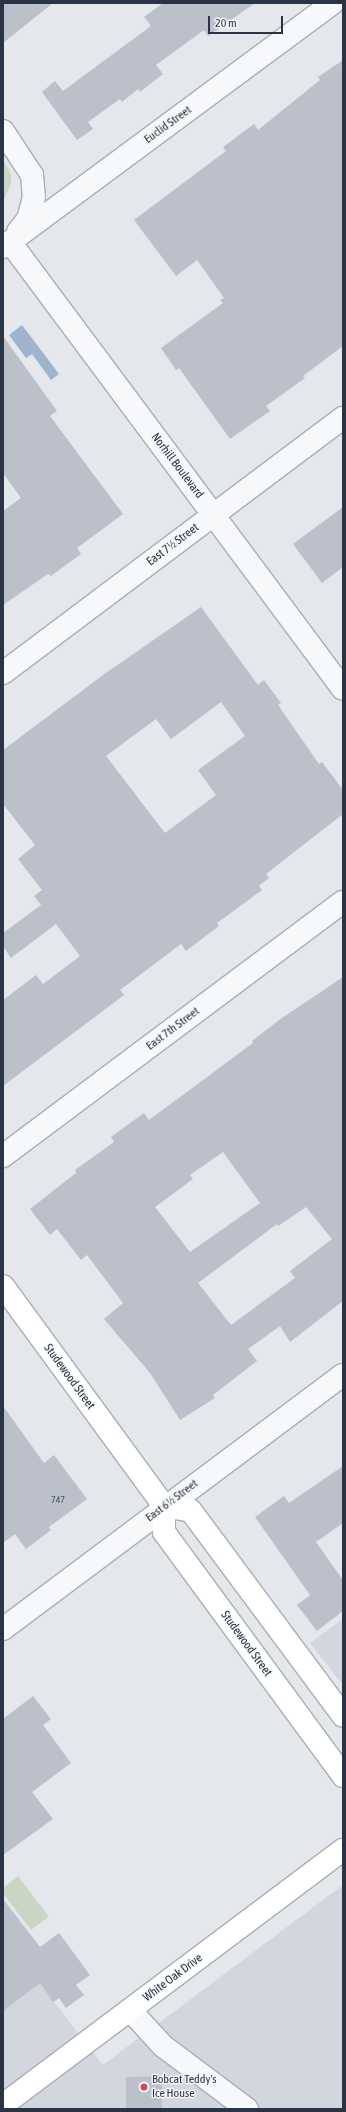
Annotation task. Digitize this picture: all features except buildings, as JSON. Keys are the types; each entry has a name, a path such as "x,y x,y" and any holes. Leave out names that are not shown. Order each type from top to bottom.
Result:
{"main road":[{"name":"Studewood Street","path":"3,1286 164,1506 164,1532 343,1776"},
{"path":"164,1506 191,1511 343,1716"},
{"name":"White Oak Drive","path":"3,2105 343,1850"}],"street":[{"name":"Euclid Street","path":"5,245 333,3"},
{"path":"3,131 32,175 34,197 28,219 5,245"},
{"name":"Norhill Boulevard","path":"5,245 213,515 343,689"},
{"name":"East 7½ Street","path":"3,673 343,418"},
{"name":"East 7th Street","path":"3,1156 343,902"},
{"name":"East 6½ Street","path":"3,1629 164,1506 343,1375"},
{"path":"130,2010 163,2046 247,2109"}],"shaded area":[{"path":"343,1619 343,1685 310,1643"},
{"path":"343,1885 343,2109 3,2109 3,1936 103,2065"}],"green space":[{"path":"3,160 11,174 11,184 3,201"},
{"path":"18,1876 49,1917 31,1930 3,1893 3,1888"}],"water":[{"path":"22,325 59,374 51,380 32,354 26,358 9,335"}],"place":[{"name":"Bobcat Teddy's Ice House","path":"144,2087"}]}
